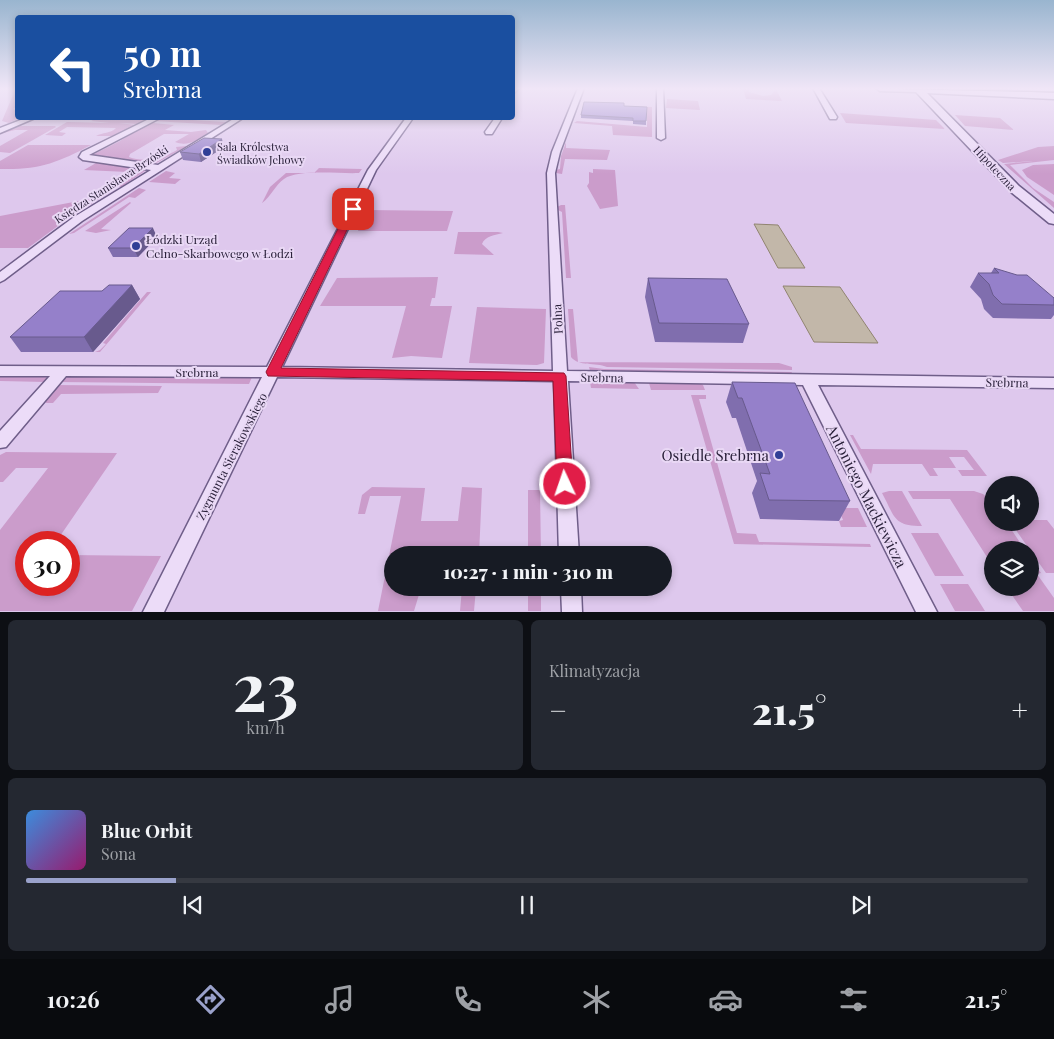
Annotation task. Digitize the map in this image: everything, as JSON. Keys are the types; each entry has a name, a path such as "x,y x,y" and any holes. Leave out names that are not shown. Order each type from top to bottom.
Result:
{"street":[{"name":"Polna","path":"569,546 551,172 556,152 570,117"},
{"path":"661,117 661,138"},
{"name":"Hipoteczna","path":"945,117 1015,189 1054,220"},
{"path":"0,131 26,120"},
{"path":"152,120 85,154 83,157 158,168"},
{"name":"Księdza Stanisława Brzóski","path":"0,278 78,219 236,120"},
{"name":"Zygmunta Sierakowskiego","path":"153,612 372,170 408,120"},
{"path":"489,132 497,120"},
{"name":"Srebrna","path":"0,372 273,372 1054,383"},
{"path":"0,442 62,372"},
{"name":"Antoniego Mackiewicza","path":"808,380 928,612"},
{"path":"571,596 572,612"}],"shaded area":[{"path":"4,117 15,117 15,120 9,123 2,121"},
{"path":"647,117 652,117 652,137 613,135 612,126 574,123 577,121 647,127"},
{"path":"842,117 889,117 936,120 945,129 846,123"},
{"path":"956,117 1000,118 1014,130 965,126"},
{"path":"145,120 137,124 118,123 136,125 112,136 96,136 116,128 67,127 59,132 66,133 62,136 45,135 67,122 110,123 91,121"},
{"path":"192,120 226,122 221,125 154,121"},
{"path":"153,123 174,125 165,130 191,132 206,130 208,133 192,142 184,144 175,142 189,134 164,134 130,154 129,157 135,159 154,159 172,153 177,150 176,147 187,146 153,165 90,156 120,141 140,128"},
{"path":"20,126 56,127 10,153 0,152 0,146 28,130 15,130 3,133"},
{"path":"566,142 566,148 610,150 607,160 565,159 562,174 556,173 556,170 560,169 561,156"},
{"path":"28,145 91,145 58,161 37,167 0,169 0,161"},
{"path":"1054,146 1054,160 1010,165 1033,188 1054,202 1054,208 1004,164 1033,161 1003,163 998,160 1038,147"},
{"path":"96,163 148,169 121,187 112,184 128,172 84,170"},
{"path":"1054,164 1054,195 1027,177 1022,170 1033,165"},
{"path":"319,168 362,169 359,173 314,173"},
{"path":"593,169 615,170 618,206 600,209 587,186 589,183 589,172 593,173"},
{"path":"166,171 175,173 169,178 181,179 175,184 149,182"},
{"path":"286,173 309,173 290,176 284,179 262,203 270,187"},
{"path":"139,188 146,190 135,198 129,197 74,233 69,234"},
{"path":"103,196 28,248 0,248 0,216"},
{"path":"130,202 101,229 111,230 96,233 85,231"},
{"path":"565,205 571,278 566,278 562,212 557,207"},
{"path":"366,210 453,211 447,231 358,231"},
{"path":"754,224 778,225 805,268 778,268"},
{"path":"458,232 503,233 483,241 482,244 494,255 454,254"},
{"path":"438,277 435,298 432,298 430,306 452,306 442,358 411,356 392,358 406,306 320,306 337,278"},
{"path":"783,286 840,287 878,343 814,342"},
{"path":"147,292 151,292 100,352 95,352 106,344 103,343"},
{"path":"477,307 546,309 544,363 537,365 469,363"},
{"path":"568,309 573,309 578,362 571,357"},
{"path":"578,362 779,363 792,367 792,370 607,367"},
{"path":"589,367 604,369 792,372 791,374 590,371"},
{"path":"0,375 46,376 46,382 0,381"},
{"path":"70,376 252,377 249,384 58,382"},
{"path":"590,382 634,382 639,389 591,388"},
{"path":"649,383 700,383 705,390 651,390"},
{"path":"54,385 162,386 158,393 61,394 53,403 46,403 45,397"},
{"path":"691,395 706,395 706,399 699,399 737,533 756,534 759,542 870,544 871,547 734,544"},
{"path":"850,435 853,435 861,449 967,450 987,476 962,476 958,470 974,470 964,457 949,457 956,468 933,468 938,476 930,476 922,464 873,464 871,474"},
{"path":"6,452 117,453 64,531 15,531 15,596 80,596 80,555 161,556 132,611 0,611 0,530 48,468 16,468 3,482 0,482 0,455"},
{"path":"372,487 425,488 421,521 458,521 462,487 482,488 479,546 391,546 401,496 370,496 365,514 358,514 362,495"},
{"path":"528,490 540,490 541,546 528,546"},
{"path":"902,491 922,526 905,524 896,518 882,493"},
{"path":"908,491 974,491 983,494 984,531 1012,531 1019,541 984,541 984,552 950,499 913,499"},
{"path":"838,508 858,508 867,527 841,527 839,521 843,520"},
{"path":"1039,520 1047,520 1054,529 1054,573 1046,573 1039,563 1039,541 1024,541 1017,531 1039,531"},
{"path":"911,533 938,533 964,576 935,576"},
{"path":"1039,577 1054,598 1054,611 1023,611 1013,596 1039,596"},
{"path":"384,581 384,596 419,596 414,611 378,611"},
{"path":"940,584 968,584 985,611 955,611"},
{"path":"461,596 475,596 474,611 460,611"},
{"path":"528,596 541,596 541,611 528,611"}],"building":[{"path":"608,117 646,117 646,121 633,121 633,118"},
{"path":"204,138 222,139 199,154 180,152"},
{"path":"129,228 153,228 133,248 108,248"},
{"path":"994,268 1017,275 1027,275 1054,298 1054,305 1002,304 993,295 989,284 978,273 999,273"},
{"path":"648,278 727,279 749,324 659,323"},
{"path":"109,285 132,285 84,337 10,337 60,291 102,291"},
{"name":"Osiedle Srebrna","path":"732,382 795,383 850,501 769,500 760,473 770,474 742,398 738,398"}],"place":[{"name":"Sala Królestwa Świadków Jehowy","path":"207,152"},
{"name":"Łódzki Urząd Celno-Skarbowego w Łodzi","path":"136,246"},
{"name":"Osiedle Srebrna","path":"779,455"}],"route":[{"path":"353,209 273,372 560,376 565,484"}]}
